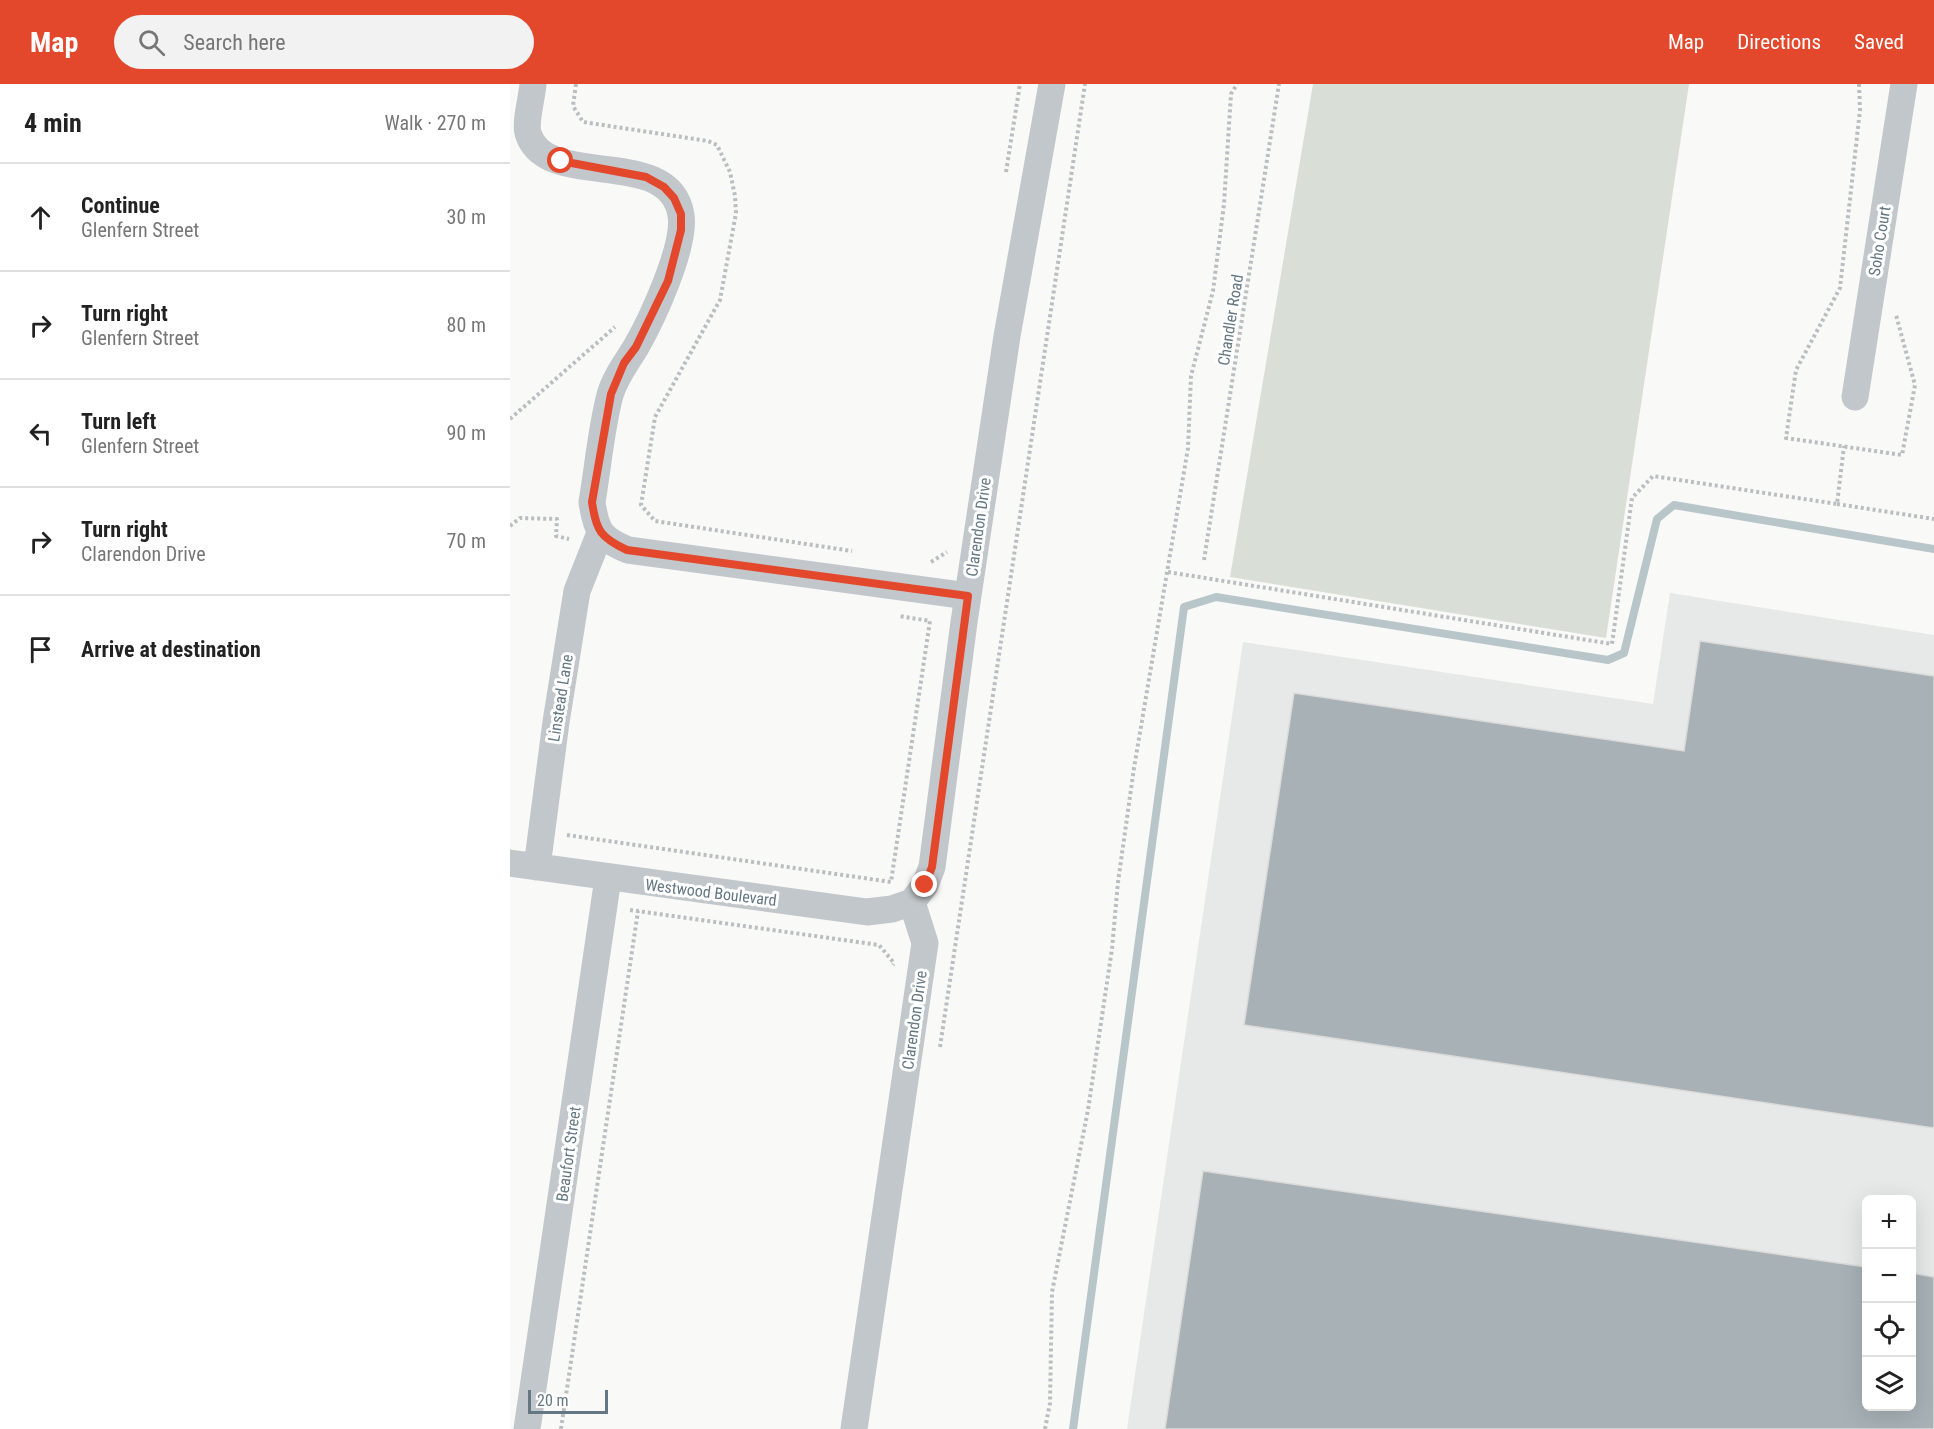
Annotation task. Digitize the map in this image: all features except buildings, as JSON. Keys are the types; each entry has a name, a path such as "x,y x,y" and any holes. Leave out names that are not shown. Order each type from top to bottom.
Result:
{"street":[{"path":"533,84 527,131 533,146 545,156 561,161 646,177 664,187 674,198 681,214 681,230 668,281 636,347 624,363 611,394 592,502 594,519 600,533 612,543 627,550 968,596"},
{"name":"Clarendon Drive","path":"854,1429 925,943 912,902 925,885 932,867 968,596 1007,336 1052,84"},
{"name":"Soho Court","path":"1855,397 1904,84"},
{"name":"Linstead Lane","path":"537,867 556,722 577,591 600,533"},
{"name":"Westwood Boulevard","path":"510,863 867,912 892,909 912,902"},
{"name":"Beaufort Street","path":"527,1429 608,878"}],"path":[{"path":"576,84 573,106 583,122 708,141 717,145 730,172 735,196 736,213 720,300 655,417 641,505 655,521 862,552"},
{"path":"1006,177 1020,84"},
{"path":"939,1049 1085,84"},
{"path":"1045,1429 1050,1403 1052,1292 1088,1110 1112,949 1118,882 1134,768 1188,448 1191,376 1213,291 1225,194 1231,94 1237,84"},
{"name":"Chandler Road","path":"1204,560 1279,84"},
{"path":"510,419 624,319"},
{"path":"1837,504 1844,446"},
{"path":"1168,572 1612,644 1632,498 1653,476 1934,519"},
{"path":"510,526 520,518 557,519 556,536 574,541 600,533"},
{"path":"920,561 931,563 950,550"},
{"path":"542,831 891,882 930,621 896,616"},
{"path":"604,906 879,945 894,963"},
{"path":"561,1429 638,911"}],"shaded area":[{"path":"1313,84 1689,84 1606,638 1230,577"},
{"path":"1670,593 1934,635 1934,1429 1127,1429 1243,642 1653,704"}],"waterway":[{"path":"1073,1429 1184,607 1216,597 1608,660 1624,653 1657,519 1674,505 1934,549"}],"route":[{"path":"561,161 646,177 664,187 674,198 681,214 681,230 668,281 636,347 624,363 611,394 592,502 594,519 600,533 612,543 627,550 968,596 932,867 925,885"}]}
